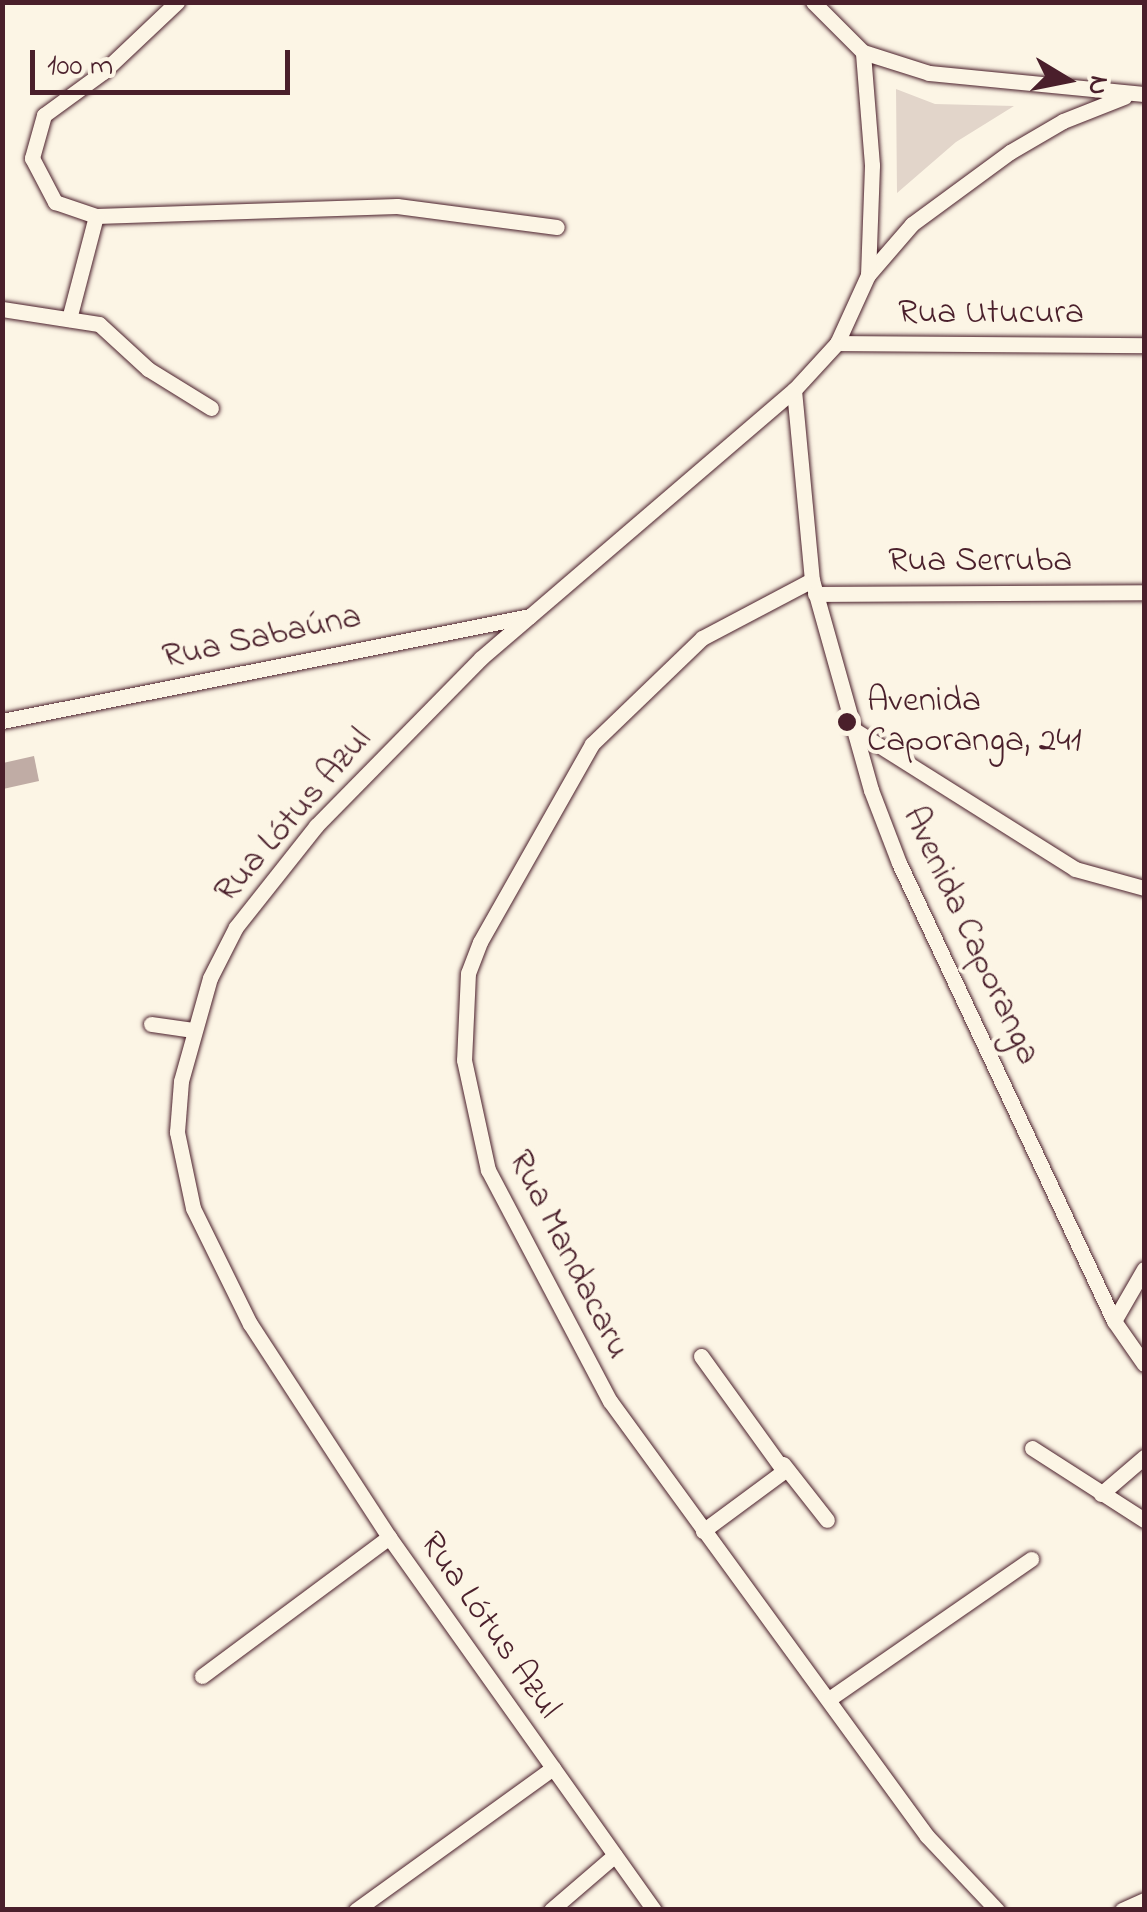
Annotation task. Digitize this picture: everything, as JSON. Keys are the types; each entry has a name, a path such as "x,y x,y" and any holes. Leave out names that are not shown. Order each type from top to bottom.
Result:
{"street":[{"path":"177,2 103,72 44,115 32,158 55,202 96,216 397,206 557,227"},
{"path":"814,2 863,52 962,80 1137,94"},
{"name":"Rua Lótus Azul","path":"654,1910 389,1537 250,1324 193,1208 177,1132 193,1030 236,927 270,880 367,771 534,615 794,390 837,342 868,275 872,165 863,52"},
{"path":"868,275 912,224 1010,152 1062,121 1137,94"},
{"path":"68,319 96,216"},
{"path":"2,309 99,324 148,369 210,408"},
{"name":"Rua Utucura","path":"837,342 1144,345"},
{"name":"Avenida Caporanga","path":"794,390 813,587 853,730 899,863 1114,1321 1144,1364"},
{"name":"Rua Serruba","path":"813,587 1144,592"},
{"name":"Rua Mandacaru","path":"813,587 702,638 607,724 571,774 480,942 462,1016 471,1108 507,1212 610,1402 936,1846 997,1910"},
{"name":"Rua Sabaúna","path":"2,721 534,615"},
{"path":"853,730 1075,869 1144,888"},
{"path":"151,1024 193,1030"},
{"path":"1114,1321 1144,1269"},
{"path":"701,1356 827,1520"},
{"path":"1032,1448 1144,1520"},
{"path":"1101,1494 1144,1457"},
{"path":"703,1531 776,1482 782,1464"},
{"path":"202,1676 389,1537"},
{"path":"828,1699 1031,1559"},
{"path":"356,1910 553,1768"},
{"path":"551,1910 615,1855"},
{"path":"1122,1910 1144,1900"}],"shaded area":[{"path":"896,89 935,104 1014,106 956,142 897,193"},
{"path":"34,756 39,781 3,789 3,763"}],"place":[{"name":"Avenida Caporanga, 241","path":"847,722"}]}
